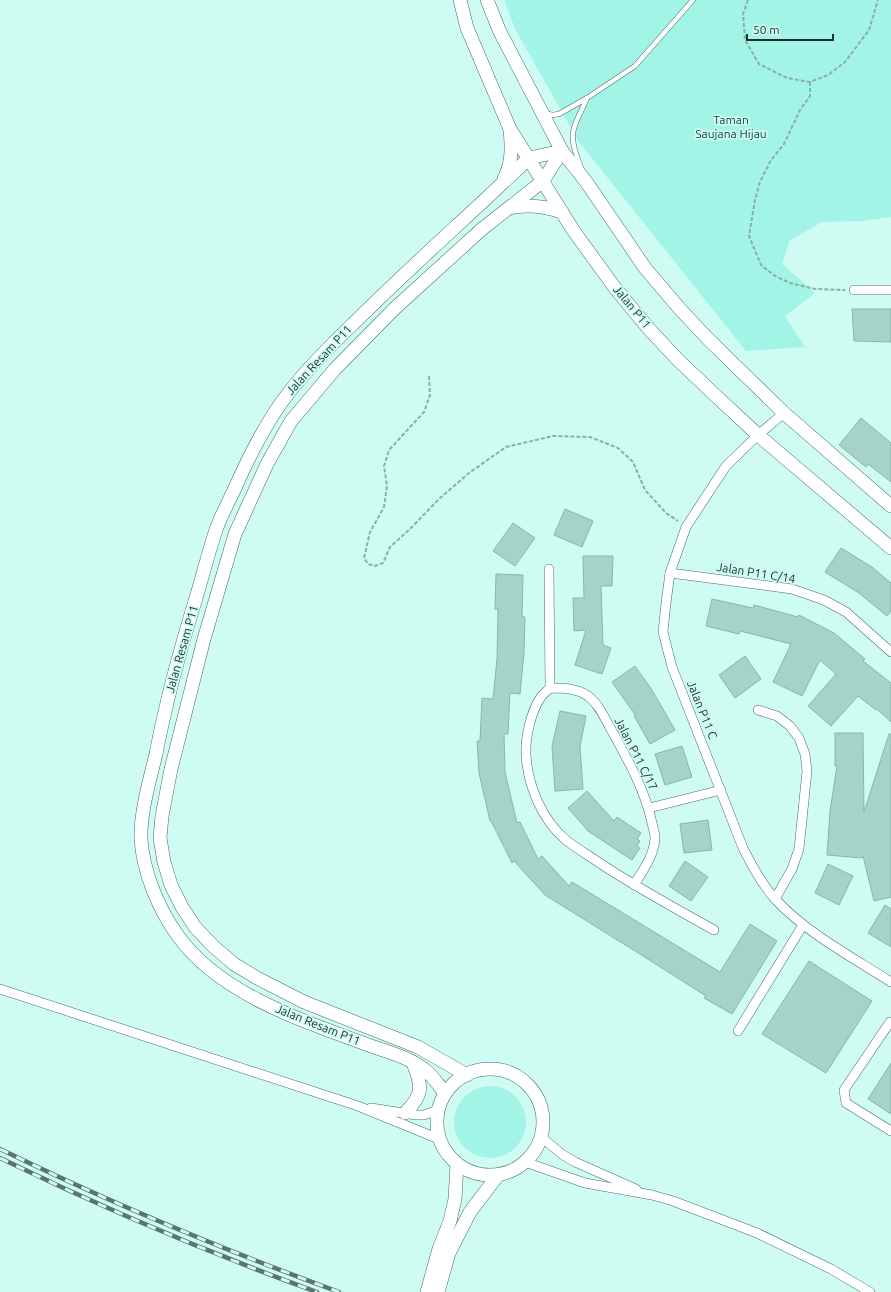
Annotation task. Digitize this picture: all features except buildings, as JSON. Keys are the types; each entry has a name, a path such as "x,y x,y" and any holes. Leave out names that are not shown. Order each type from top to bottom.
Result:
{"main road":[{"name":"Jalan P11","path":"460,0 468,28 510,130 573,230 615,288 649,329 678,360 758,435 891,548"},
{"path":"487,0 500,32 562,151 587,183 646,268 679,308 708,339 784,412 891,506"},
{"path":"501,184 507,172 512,153 510,130"},
{"path":"528,158 562,151"},
{"name":"Jalan Resam P11","path":"467,1075 418,1047 304,1002 257,978 234,964 214,947 195,927 182,908 171,885 164,862 160,838 162,816 171,769 204,639 235,534 267,464 291,421 335,368 394,309 482,229 543,181 562,151"},
{"name":"Jalan Resam P11","path":"445,1093 426,1070 413,1063 296,1019 247,994 223,979 201,962 179,938 165,916 154,892 146,866 141,839 143,814 164,715 185,634 217,527 250,455 276,410 291,390 321,356 381,295 528,158"},
{"path":"508,209 523,206 540,206 562,212"},
{"path":"405,1113 416,1102 420,1089 420,1079 413,1063"},
{"path":"481,1070 496,1070 511,1074 524,1082 534,1093 541,1107 543,1122 541,1137 535,1151 525,1162 512,1170 498,1175 477,1174 457,1164 446,1153 439,1139 438,1110 445,1093 455,1082 467,1075 481,1070"},
{"path":"438,1292 444,1251 455,1199 457,1164"},
{"path":"427,1292 444,1251 470,1212 498,1175"}],"street":[{"path":"854,290 891,290"},
{"name":"Jalan P11 C","path":"784,412 726,466 686,527 670,573 663,632 672,667 743,848 757,874 775,899 803,925 891,982"},
{"path":"549,569 550,688 541,697 538,703 529,725 526,744 526,764 531,786 541,808 553,826 566,840 634,885 714,930"},
{"name":"Jalan P11 C/14","path":"670,573 792,589 824,600 846,612 891,652"},
{"name":"Jalan P11 C/17","path":"550,688 575,690 588,696 599,708 629,762 649,808 655,836 654,849 649,861 634,885"},
{"path":"758,710 777,716 790,726 800,738 805,754 806,770 798,849 792,869 775,899"},
{"path":"649,808 721,790"},
{"path":"738,1031 803,925"},
{"path":"0,989 358,1106 439,1139"},
{"path":"890,1022 844,1090 846,1103 891,1131"},
{"path":"358,1106 424,1116 438,1110"},
{"path":"541,1137 563,1155 575,1162 652,1196"},
{"path":"525,1162 585,1183 652,1196 672,1202 757,1233 831,1269 870,1292"}],"lane":[{"path":"541,112 552,115 559,114 587,98 635,66 694,0"},
{"path":"587,98 574,129 573,139 575,151 587,183"}],"path":[{"path":"748,0 743,14 745,40 759,64 787,78 810,82 828,75 845,62 869,30 878,0"},
{"path":"810,82 810,96 800,110 784,144 771,160 760,182 755,200 749,236 761,266 775,276 790,283 815,289 854,290"},
{"path":"429,376 430,395 424,412 388,450 384,466 387,486 384,507 370,532 364,558 368,564 375,566 383,563 390,548 439,499 469,473 506,447 553,436 590,437 618,448 633,462 645,490 666,513 686,527"}],"green space":[{"name":"Taman Saujana Hijau","path":"504,0 891,0 891,217 863,221 822,222 790,240 782,264 815,293 785,316 805,347 746,351 579,142 515,29"},
{"path":"490,1086 510,1092 520,1102 526,1122 520,1142 510,1152 490,1158 470,1152 460,1142 454,1122 460,1102 470,1092"}],"railway":[{"path":"0,1149 168,1225 253,1260 339,1292"},
{"path":"0,1158 78,1195 157,1229 236,1262 317,1292"}]}
